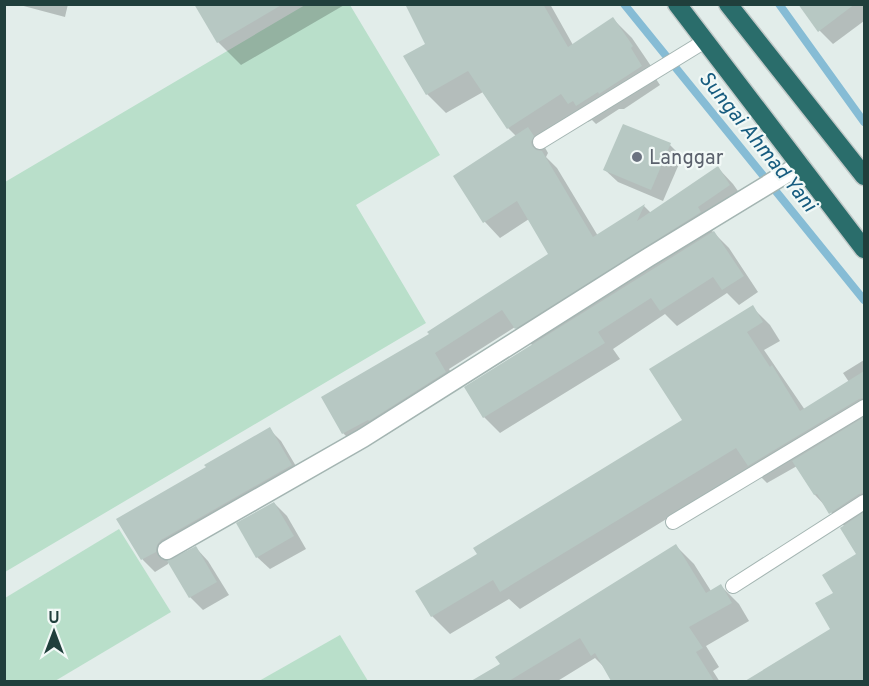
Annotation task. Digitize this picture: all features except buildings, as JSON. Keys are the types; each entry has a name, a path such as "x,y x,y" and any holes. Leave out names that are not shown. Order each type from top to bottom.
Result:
{"highway":[{"path":"677,4 864,249"},
{"path":"728,4 864,176"}],"street":[{"path":"167,550 363,438 639,263 800,165"}],"lane":[{"path":"540,142 705,41"},
{"path":"673,522 864,407"},
{"path":"733,586 864,502"}],"green space":[{"path":"305,5 350,5 440,155 356,205 426,323 5,572 5,182"},
{"path":"119,529 171,612 55,681 5,681 5,598"},
{"path":"340,635 368,681 259,681"}],"waterway":[{"name":"Sungai Ahmad Yani","path":"624,4 864,300"},
{"name":"Sungai Ahmad Yani","path":"779,4 864,122"}],"place":[{"name":"Langgar","path":"637,157"}]}
